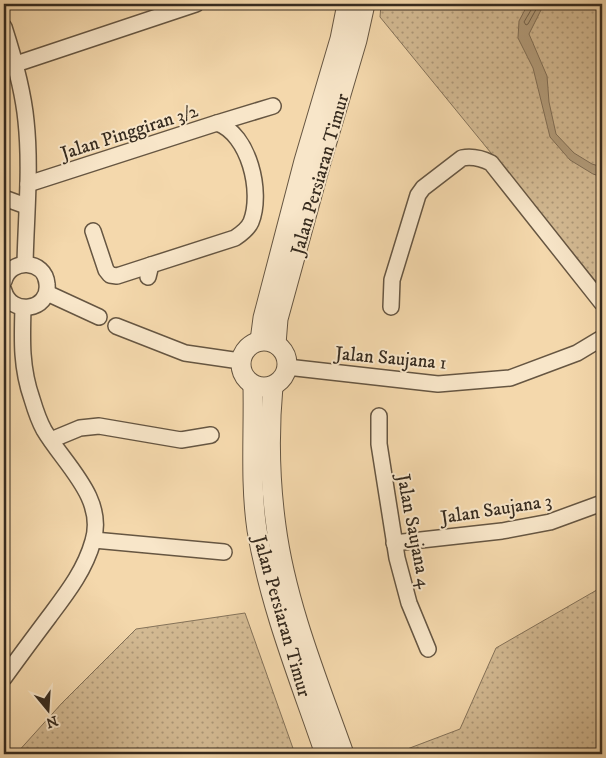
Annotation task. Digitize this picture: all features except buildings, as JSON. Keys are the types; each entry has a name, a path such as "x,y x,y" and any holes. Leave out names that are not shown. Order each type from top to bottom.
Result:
{"street":[{"path":"16,64 196,4"},
{"name":"Jalan Persiaran Timur","path":"268,343 262,318 304,161 340,39 347,4"},
{"name":"Jalan Persiaran Timur","path":"268,343 278,319 357,40 365,4"},
{"path":"4,28 16,64 26,120 28,184 25,264"},
{"path":"216,123 273,106"},
{"name":"Jalan Pinggiran 3/2","path":"28,184 216,123 230,130 243,148 252,172 254,198 251,222 246,229 234,238 150,271 117,276 110,275 106,270 93,231"},
{"path":"391,307 392,280 418,195 423,188 462,158 470,157 491,163 602,303"},
{"path":"4,198 26,206"},
{"path":"4,281 13,268 25,264 38,268 43,273 48,286 44,298 35,306 23,308 12,304 4,291"},
{"path":"47,293 99,317"},
{"path":"4,678 75,582 94,540 95,523 91,502 82,482 61,456 44,430 31,397 22,361 23,308"},
{"path":"116,326 185,353 240,361"},
{"name":"Jalan Saujana 1","path":"287,367 438,384 510,378 577,354 602,338"},
{"path":"268,343 285,354 287,367 285,375 280,381 267,388 253,386 242,376 240,361 247,348 268,343"},
{"name":"Jalan Persiaran Timur","path":"253,386 254,487 257,529 281,623 326,754"},
{"name":"Jalan Persiaran Timur","path":"273,386 271,407 272,486 276,527 297,619 344,754"},
{"name":"Jalan Saujana 4","path":"379,416 379,444 394,542 409,603 428,649"},
{"path":"51,440 88,426 99,426 181,440 211,435"},
{"name":"Jalan Saujana 3","path":"394,542 502,531 550,522 602,504"},
{"path":"94,540 224,552"}],"shaded area":[{"path":"381,4 602,4 602,289 380,17"},
{"path":"602,587 602,754 394,754 460,729 496,648"},
{"path":"245,613 295,754 16,754 62,703 136,629"}],"water":[{"path":"528,4 544,4 529,34 547,76 549,102 556,134 574,153 592,164 602,167 602,177 593,174 570,160 550,137 533,68 518,38 519,21"}]}
